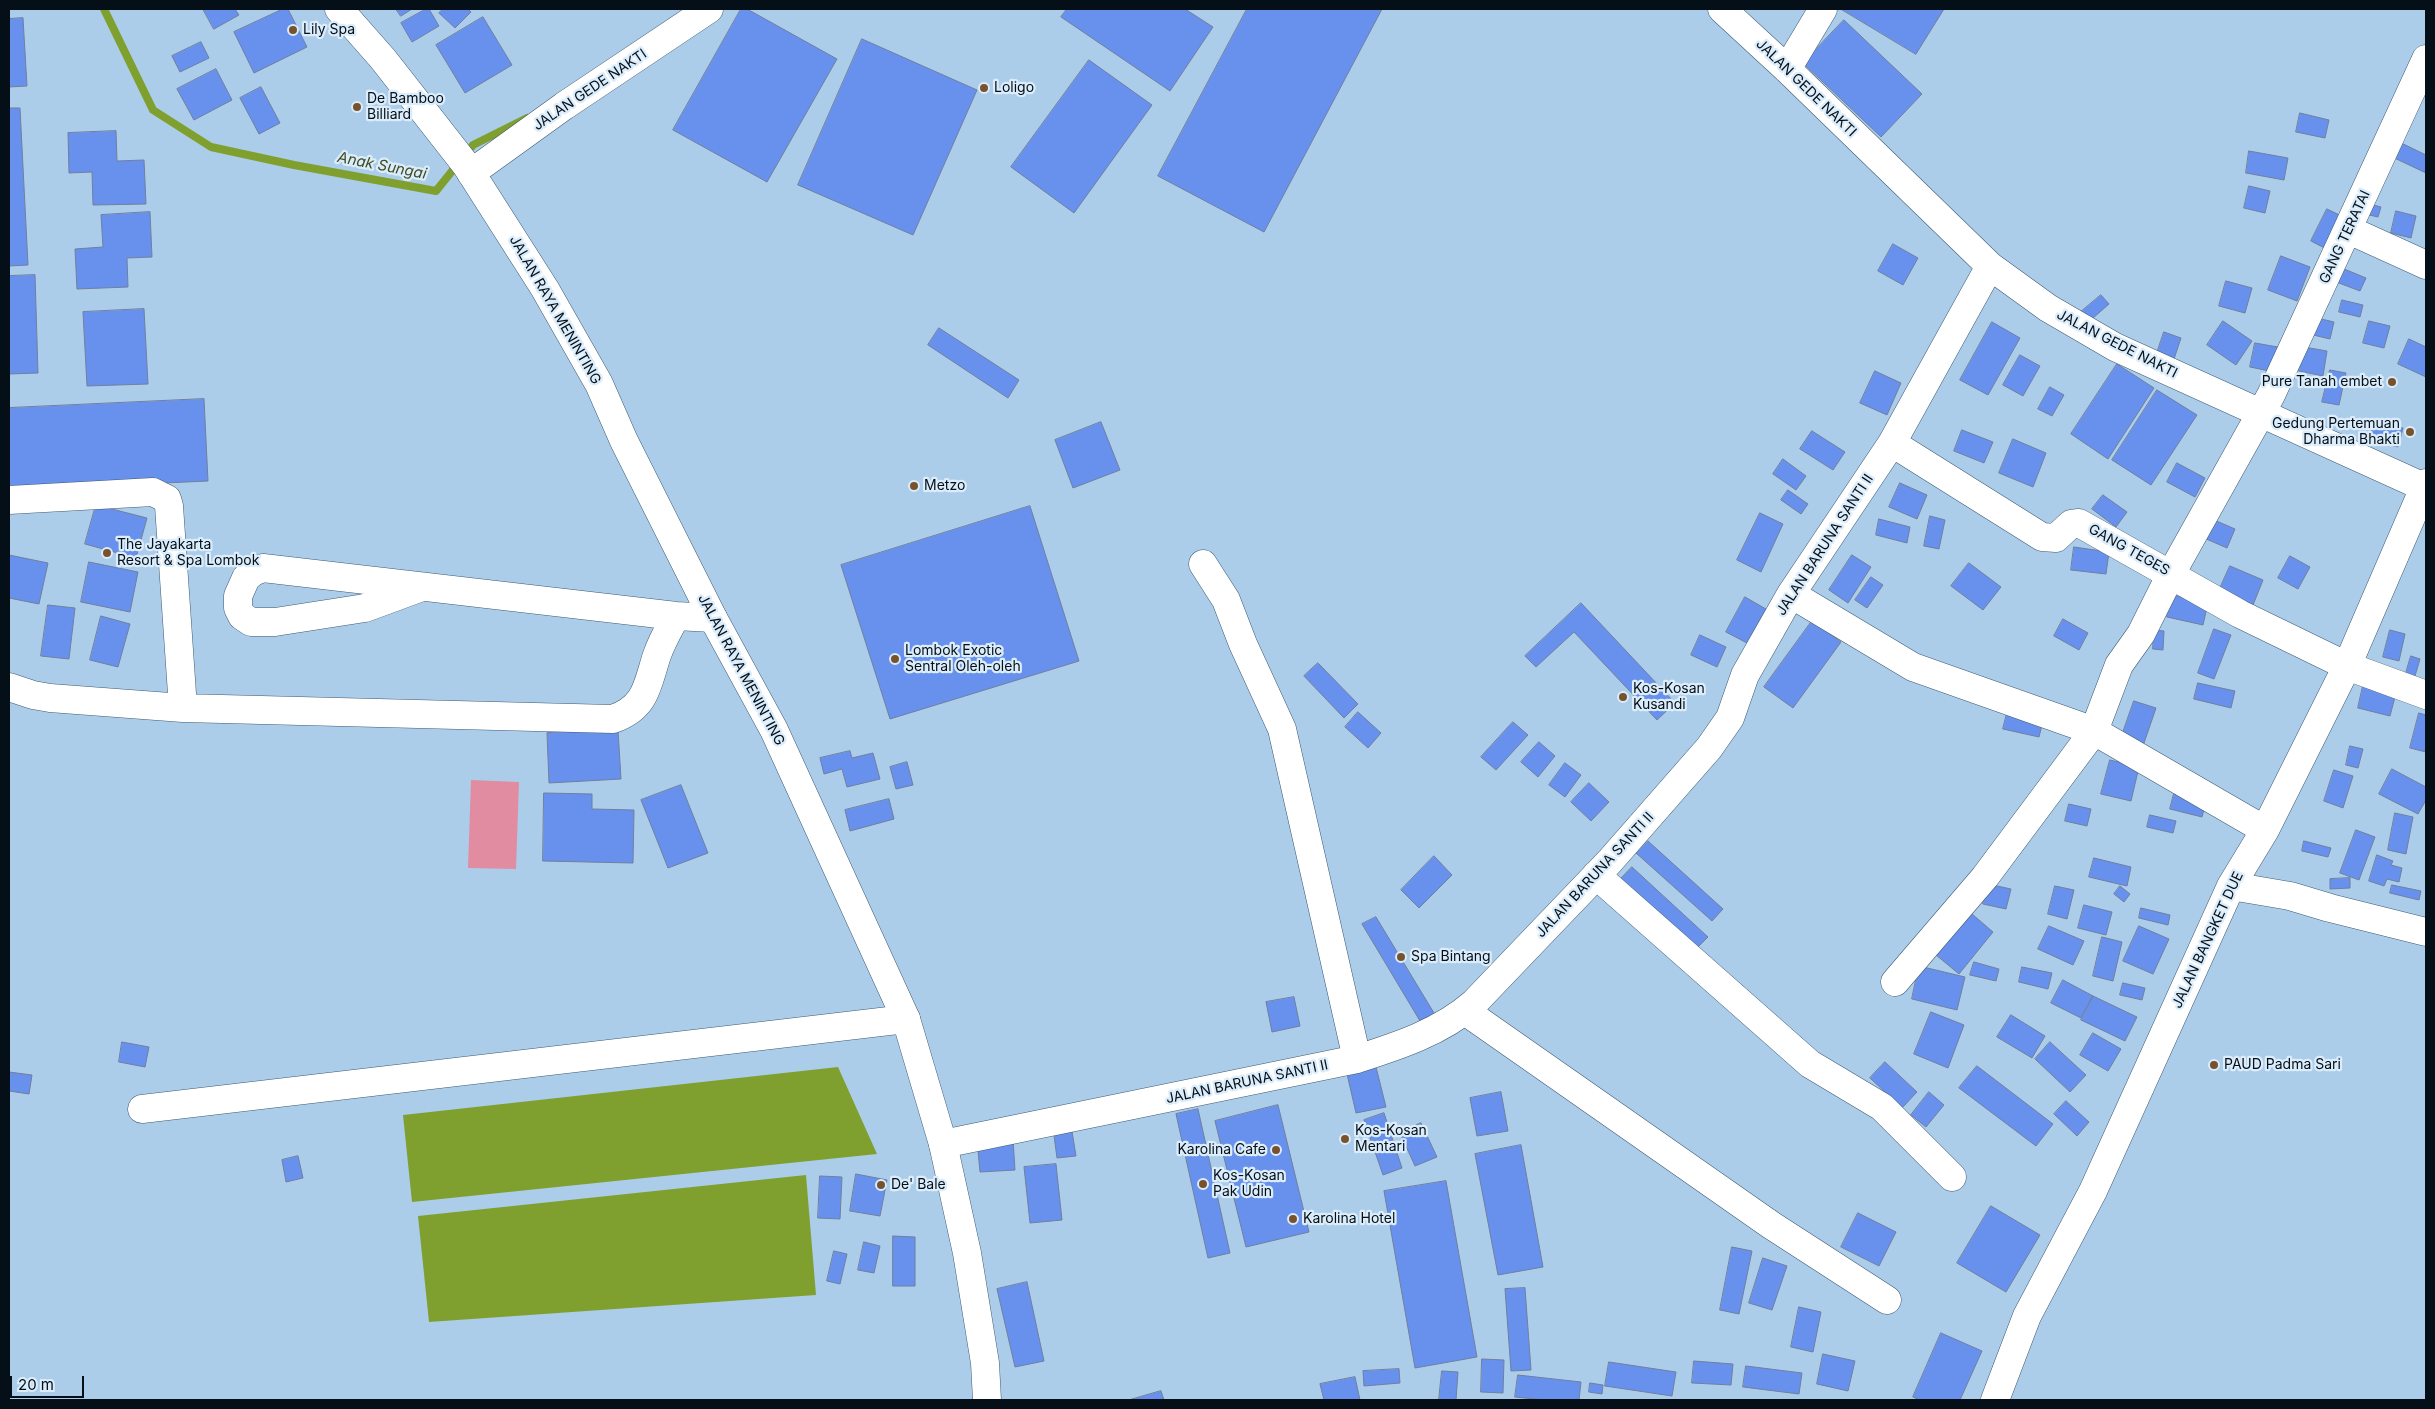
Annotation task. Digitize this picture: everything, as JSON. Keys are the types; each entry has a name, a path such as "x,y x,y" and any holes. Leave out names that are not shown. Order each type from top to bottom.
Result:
{"main road":[{"name":"JALAN RAYA MENINTING","path":"338,9 383,59 469,169 545,290 599,384 624,441 713,618 774,730 906,1019 943,1144 967,1253 985,1363 987,1400"},
{"name":"JALAN GEDE NAKTI","path":"469,169 709,9"},
{"name":"JALAN GEDE NAKTI","path":"1722,9 1787,69 1990,266 2048,308 2081,329 2261,415 2426,486"},
{"path":"1787,69 1823,9"},
{"name":"GANG TERATAI","path":"1895,982 1985,877 2094,731 2119,665 2141,634 2171,574 2261,415 2423,74"},
{"path":"2349,230 2426,265"},
{"name":"JALAN BARUNA SANTI II","path":"943,1144 1357,1059 1406,1043 1455,1019 1465,1011 1596,875 1709,748 1730,718 1745,675 1792,594 1892,443 1990,266"},
{"name":"GANG TEGES","path":"1892,443 2042,537 2056,538 2071,524 2079,523 2240,614 2347,666 2426,695"},
{"name":"JALAN BANGKET DUE","path":"1995,1400 2027,1316 2092,1191 2231,886 2265,830 2347,666 2426,486"},
{"path":"9,500 153,492 166,499 169,506 183,708"},
{"path":"1203,564 1226,600 1243,644 1282,729 1357,1059"},
{"path":"422,587 365,608 275,622 251,622 242,616 238,608 238,596 246,578 253,572 263,568 676,616 713,618"},
{"path":"1792,594 1913,667 2094,731 2265,830"},
{"path":"9,687 33,695 50,698 183,708 613,719 632,711 641,701 651,679 665,636 676,616"},
{"path":"1596,875 1810,1064 1882,1107 1952,1177"},
{"path":"2231,886 2290,896 2426,932"},
{"path":"1465,1011 1771,1225 1887,1300"},
{"path":"142,1109 906,1019"}],"shaded area":[{"path":"471,780 519,782 516,869 468,868"},
{"path":"838,1067 877,1154 412,1202 403,1115"},
{"path":"806,1175 816,1295 429,1322 418,1216"}],"building":[{"path":"203,9 235,9 239,15 214,29"},
{"path":"283,9 288,9 307,47 254,73 234,32"},
{"path":"396,9 412,9 401,16"},
{"path":"429,9 439,26 412,42 401,23"},
{"path":"443,9 468,9 471,12 455,28 439,13"},
{"path":"741,9 747,9 837,59 767,182 673,130"},
{"path":"1067,9 1185,9 1213,27 1170,91 1061,17"},
{"path":"1247,9 1382,9 1264,232 1158,176"},
{"path":"1841,9 1944,9 1916,54"},
{"path":"483,17 512,65 465,93 436,45"},
{"path":"23,18 27,86 9,87 9,19"},
{"path":"1844,20 1922,94 1881,137 1803,63"},
{"path":"862,39 977,90 913,235 798,185"},
{"path":"201,42 209,58 180,72 172,56"},
{"path":"1089,60 1152,105 1074,213 1011,167"},
{"path":"216,69 232,100 194,120 177,89"},
{"path":"261,87 280,123 259,134 240,98"},
{"path":"9,108 20,108 28,265 9,266"},
{"path":"2300,113 2329,120 2325,138 2296,132"},
{"path":"116,131 117,161 144,160 146,204 93,205 92,172 69,173 68,133"},
{"path":"2393,139 2426,155 2426,173 2386,154"},
{"path":"2249,151 2288,158 2284,180 2246,173"},
{"path":"2249,186 2270,191 2265,213 2244,208"},
{"path":"2363,202 2381,207 2378,217 2360,213"},
{"path":"2327,209 2350,220 2334,253 2311,241"},
{"path":"2396,211 2416,216 2411,238 2391,233"},
{"path":"150,212 152,257 127,258 128,287 77,289 75,249 103,247 101,215"},
{"path":"1893,244 1918,258 1903,285 1878,271"},
{"path":"2281,256 2310,267 2297,301 2268,290"},
{"path":"2337,266 2366,278 2360,291 2331,280"},
{"path":"35,275 38,373 9,374 9,276"},
{"path":"2226,281 2252,288 2245,313 2219,306"},
{"path":"2101,295 2109,304 2084,326 2076,316"},
{"path":"2342,300 2363,305 2360,317 2339,312"},
{"path":"144,309 148,384 87,386 83,312"},
{"path":"2313,317 2334,322 2330,339 2309,334"},
{"path":"2223,321 2252,341 2236,365 2207,345"},
{"path":"2369,321 2390,326 2384,348 2363,343"},
{"path":"1992,322 2020,338 1988,395 1960,380"},
{"path":"939,328 1019,380 1008,398 928,345"},
{"path":"2164,332 2181,338 2173,362 2156,356"},
{"path":"2409,339 2426,347 2426,377 2398,364"},
{"path":"2255,343 2278,347 2274,372 2250,367"},
{"path":"2304,347 2327,351 2323,376 2299,371"},
{"path":"2020,355 2040,366 2023,396 2003,385"},
{"path":"2117,364 2154,388 2108,459 2071,434"},
{"path":"2330,370 2346,373 2339,405 2322,402"},
{"path":"1875,371 1901,383 1887,415 1860,403"},
{"path":"2050,387 2064,395 2052,416 2038,409"},
{"path":"2157,390 2197,415 2151,485 2112,460"},
{"path":"204,399 208,481 9,490 9,408"},
{"path":"2375,420 2403,428 2398,447 2370,439"},
{"path":"1101,422 1120,470 1073,488 1055,440"},
{"path":"1962,430 1993,442 1984,463 1954,451"},
{"path":"1812,431 1845,452 1833,470 1800,449"},
{"path":"2013,439 2046,453 2033,487 1999,473"},
{"path":"1783,459 1806,476 1796,490 1773,474"},
{"path":"2177,463 2205,478 2195,497 2167,482"},
{"path":"1900,483 1927,495 1917,519 1889,507"},
{"path":"1788,490 1808,504 1801,514 1781,500"},
{"path":"2103,495 2127,512 2116,527 2092,509"},
{"path":"96,505 147,518 136,558 85,544"},
{"path":"1030,506 1079,661 890,719 841,565"},
{"path":"1760,513 1783,524 1761,572 1737,560"},
{"path":"1930,516 1945,520 1939,549 1924,546"},
{"path":"1879,519 1910,527 1907,543 1876,535"},
{"path":"2212,519 2235,529 2227,548 2204,538"},
{"path":"2074,547 2109,552 2106,574 2071,570"},
{"path":"9,555 48,563 39,604 9,598"},
{"path":"1852,555 1871,567 1848,603 1829,590"},
{"path":"2290,556 2310,567 2298,589 2278,578"},
{"path":"89,562 138,572 130,612 81,602"},
{"path":"1969,563 2001,587 1983,610 1951,586"},
{"path":"2230,566 2263,580 2251,610 2217,595"},
{"path":"1871,577 1883,585 1867,608 1855,600"},
{"path":"2172,595 2208,603 2203,625 2167,617"},
{"path":"1745,597 1766,609 1747,643 1726,632"},
{"path":"1581,603 1675,703 1657,720 1574,632 1536,667 1525,656"},
{"path":"48,605 75,608 69,659 41,656"},
{"path":"101,616 130,624 118,667 90,660"},
{"path":"2063,619 2088,633 2079,650 2054,636"},
{"path":"1812,621 1841,642 1793,708 1764,687"},
{"path":"2214,629 2231,635 2214,679 2198,673"},
{"path":"2154,630 2164,631 2163,650 2153,649"},
{"path":"2390,630 2405,634 2399,661 2383,657"},
{"path":"1700,635 1726,647 1717,667 1691,655"},
{"path":"2411,656 2420,659 2415,676 2406,673"},
{"path":"1318,663 1358,704 1344,718 1304,676"},
{"path":"2198,683 2235,691 2231,708 2194,699"},
{"path":"2363,686 2396,693 2390,716 2358,708"},
{"path":"2134,701 2156,708 2143,746 2121,738"},
{"path":"1358,712 1381,733 1368,748 1345,727"},
{"path":"2007,713 2043,721 2039,737 2003,729"},
{"path":"2419,713 2426,715 2426,752 2410,748"},
{"path":"1513,722 1528,735 1496,770 1481,757"},
{"path":"618,730 621,779 549,783 547,733"},
{"path":"1539,742 1555,756 1538,777 1521,762"},
{"path":"2350,746 2363,749 2358,768 2346,765"},
{"path":"850,751 852,758 873,753 880,779 847,787 842,769 824,774 820,758"},
{"path":"2110,760 2139,767 2131,801 2101,794"},
{"path":"907,762 913,785 896,789 890,767"},
{"path":"1565,763 1581,775 1565,797 1549,785"},
{"path":"2392,769 2426,787 2426,800 2418,814 2379,794"},
{"path":"2334,770 2353,776 2343,808 2324,801"},
{"path":"1589,783 1609,802 1591,821 1571,802"},
{"path":"681,785 708,853 668,868 641,800"},
{"path":"2175,790 2207,798 2202,817 2170,809"},
{"path":"544,793 592,794 592,809 634,810 633,863 543,861"},
{"path":"889,799 894,819 850,831 845,810"},
{"path":"2069,804 2091,809 2087,826 2065,821"},
{"path":"2395,813 2413,817 2406,854 2388,850"},
{"path":"2150,815 2176,821 2173,833 2147,827"},
{"path":"2356,830 2375,837 2359,880 2340,873"},
{"path":"1648,841 1723,909 1712,921 1636,853"},
{"path":"2304,841 2331,848 2328,857 2302,851"},
{"path":"2377,855 2393,861 2391,865 2402,868 2399,882 2387,879 2384,886 2369,881"},
{"path":"1434,856 1452,875 1419,908 1401,890"},
{"path":"2094,858 2131,867 2127,886 2089,877"},
{"path":"1632,867 1708,937 1691,954 1616,884"},
{"path":"2350,878 2350,888 2330,889 2330,879"},
{"path":"1988,884 2011,889 2006,909 1983,904"},
{"path":"2392,885 2421,891 2419,900 2390,893"},
{"path":"2055,886 2074,890 2067,919 2048,914"},
{"path":"2120,886 2130,894 2124,902 2114,894"},
{"path":"2084,905 2112,912 2106,935 2078,928"},
{"path":"1965,908 1993,932 1959,974 1930,950"},
{"path":"2141,908 2170,915 2168,925 2139,918"},
{"path":"1376,917 1437,1018 1423,1026 1362,924"},
{"path":"2049,926 2084,941 2073,965 2038,949"},
{"path":"2139,926 2169,939 2153,974 2123,961"},
{"path":"2102,937 2122,942 2113,981 2093,976"},
{"path":"1974,962 1999,969 1996,981 1970,975"},
{"path":"1919,966 1965,977 1957,1010 1912,999"},
{"path":"2022,967 2052,973 2048,989 2019,982"},
{"path":"2063,980 2093,996 2081,1018 2051,1003"},
{"path":"2123,983 2145,988 2142,1000 2120,995"},
{"path":"2093,996 2137,1017 2125,1041 2081,1020"},
{"path":"1294,997 1300,1026 1272,1032 1266,1002"},
{"path":"1931,1012 1964,1025 1948,1068 1914,1054"},
{"path":"2011,1015 2045,1036 2032,1058 1997,1037"},
{"path":"2093,1033 2121,1049 2108,1071 2080,1055"},
{"path":"122,1042 149,1047 145,1067 119,1062"},
{"path":"2050,1042 2086,1075 2070,1092 2035,1059"},
{"path":"1885,1062 1917,1092 1902,1108 1870,1078"},
{"path":"1977,1066 2053,1124 2036,1146 1959,1088"},
{"path":"1376,1067 1386,1107 1356,1113 1347,1074"},
{"path":"9,1072 32,1075 29,1094 9,1091"},
{"path":"1501,1092 1508,1131 1477,1136 1470,1098"},
{"path":"1929,1092 1944,1105 1926,1127 1911,1115"},
{"path":"2066,1101 2089,1122 2077,1136 2054,1114"},
{"path":"1278,1105 1309,1232 1246,1247 1215,1121"},
{"name":"Kos-Kosan Pak Udin","path":"1198,1109 1230,1253 1208,1258 1176,1114"},
{"path":"1384,1113 1402,1168 1383,1175 1364,1120"},
{"path":"1421,1123 1437,1157 1415,1166 1400,1133"},
{"path":"1071,1125 1076,1156 1057,1158 1053,1128"},
{"path":"1013,1139 1015,1170 980,1172 977,1141"},
{"path":"1521,1145 1543,1267 1498,1275 1475,1154"},
{"path":"298,1156 303,1178 286,1182 282,1160"},
{"path":"1056,1164 1062,1220 1030,1223 1024,1167"},
{"path":"856,1174 887,1180 880,1216 850,1211"},
{"path":"820,1176 842,1177 840,1219 818,1218"},
{"path":"1446,1181 1477,1357 1415,1368 1384,1191"},
{"path":"1991,1206 2040,1235 2006,1292 1957,1263"},
{"path":"1858,1213 1896,1232 1879,1266 1841,1247"},
{"path":"893,1236 915,1237 915,1286 893,1286"},
{"path":"864,1242 880,1246 874,1273 858,1270"},
{"path":"1732,1247 1752,1251 1739,1314 1720,1310"},
{"path":"834,1251 847,1254 840,1284 827,1281"},
{"path":"1763,1258 1787,1266 1772,1310 1749,1303"},
{"path":"1027,1282 1044,1361 1015,1367 997,1289"},
{"path":"1525,1288 1531,1370 1511,1371 1505,1289"},
{"path":"1799,1307 1821,1312 1813,1352 1791,1347"},
{"path":"1941,1333 1982,1351 1960,1400 1920,1400 1913,1397"},
{"path":"1823,1354 1855,1361 1848,1391 1817,1384"},
{"path":"1482,1359 1504,1360 1503,1393 1481,1392"},
{"path":"1694,1361 1733,1364 1731,1385 1692,1383"},
{"path":"1609,1362 1676,1372 1672,1396 1605,1386"},
{"path":"1746,1366 1802,1373 1799,1394 1743,1387"},
{"path":"1399,1369 1400,1383 1364,1386 1363,1371"},
{"path":"1442,1371 1458,1372 1456,1400 1439,1400"},
{"path":"1518,1375 1581,1382 1579,1400 1544,1400 1515,1397"},
{"path":"1355,1377 1360,1400 1324,1400 1320,1384"},
{"path":"1590,1383 1603,1385 1602,1394 1589,1392"},
{"path":"1161,1391 1164,1400 1129,1400"}],"waterway":[{"name":"Anak Sungai","path":"104,9 153,110 211,147 294,165 436,191 473,145 527,118"}],"place":[{"name":"Lily Spa","path":"293,30"},
{"name":"Loligo","path":"984,88"},
{"name":"De Bamboo Billiard","path":"357,107"},
{"name":"Pure Tanah embet","path":"2392,382"},
{"name":"Gedung Pertemuan Dharma Bhakti","path":"2410,432"},
{"name":"Metzo","path":"914,486"},
{"name":"The Jayakarta Resort & Spa Lombok","path":"107,553"},
{"name":"Lombok Exotic Sentral Oleh-oleh","path":"895,659"},
{"name":"Kos-Kosan Kusandi","path":"1623,697"},
{"name":"Spa Bintang","path":"1401,957"},
{"name":"PAUD Padma Sari","path":"2214,1065"},
{"name":"Kos-Kosan Mentari","path":"1345,1139"},
{"name":"Karolina Cafe","path":"1276,1150"},
{"name":"Kos-Kosan Pak Udin","path":"1203,1184"},
{"name":"De' Bale","path":"881,1185"},
{"name":"Karolina Hotel","path":"1293,1219"}]}
